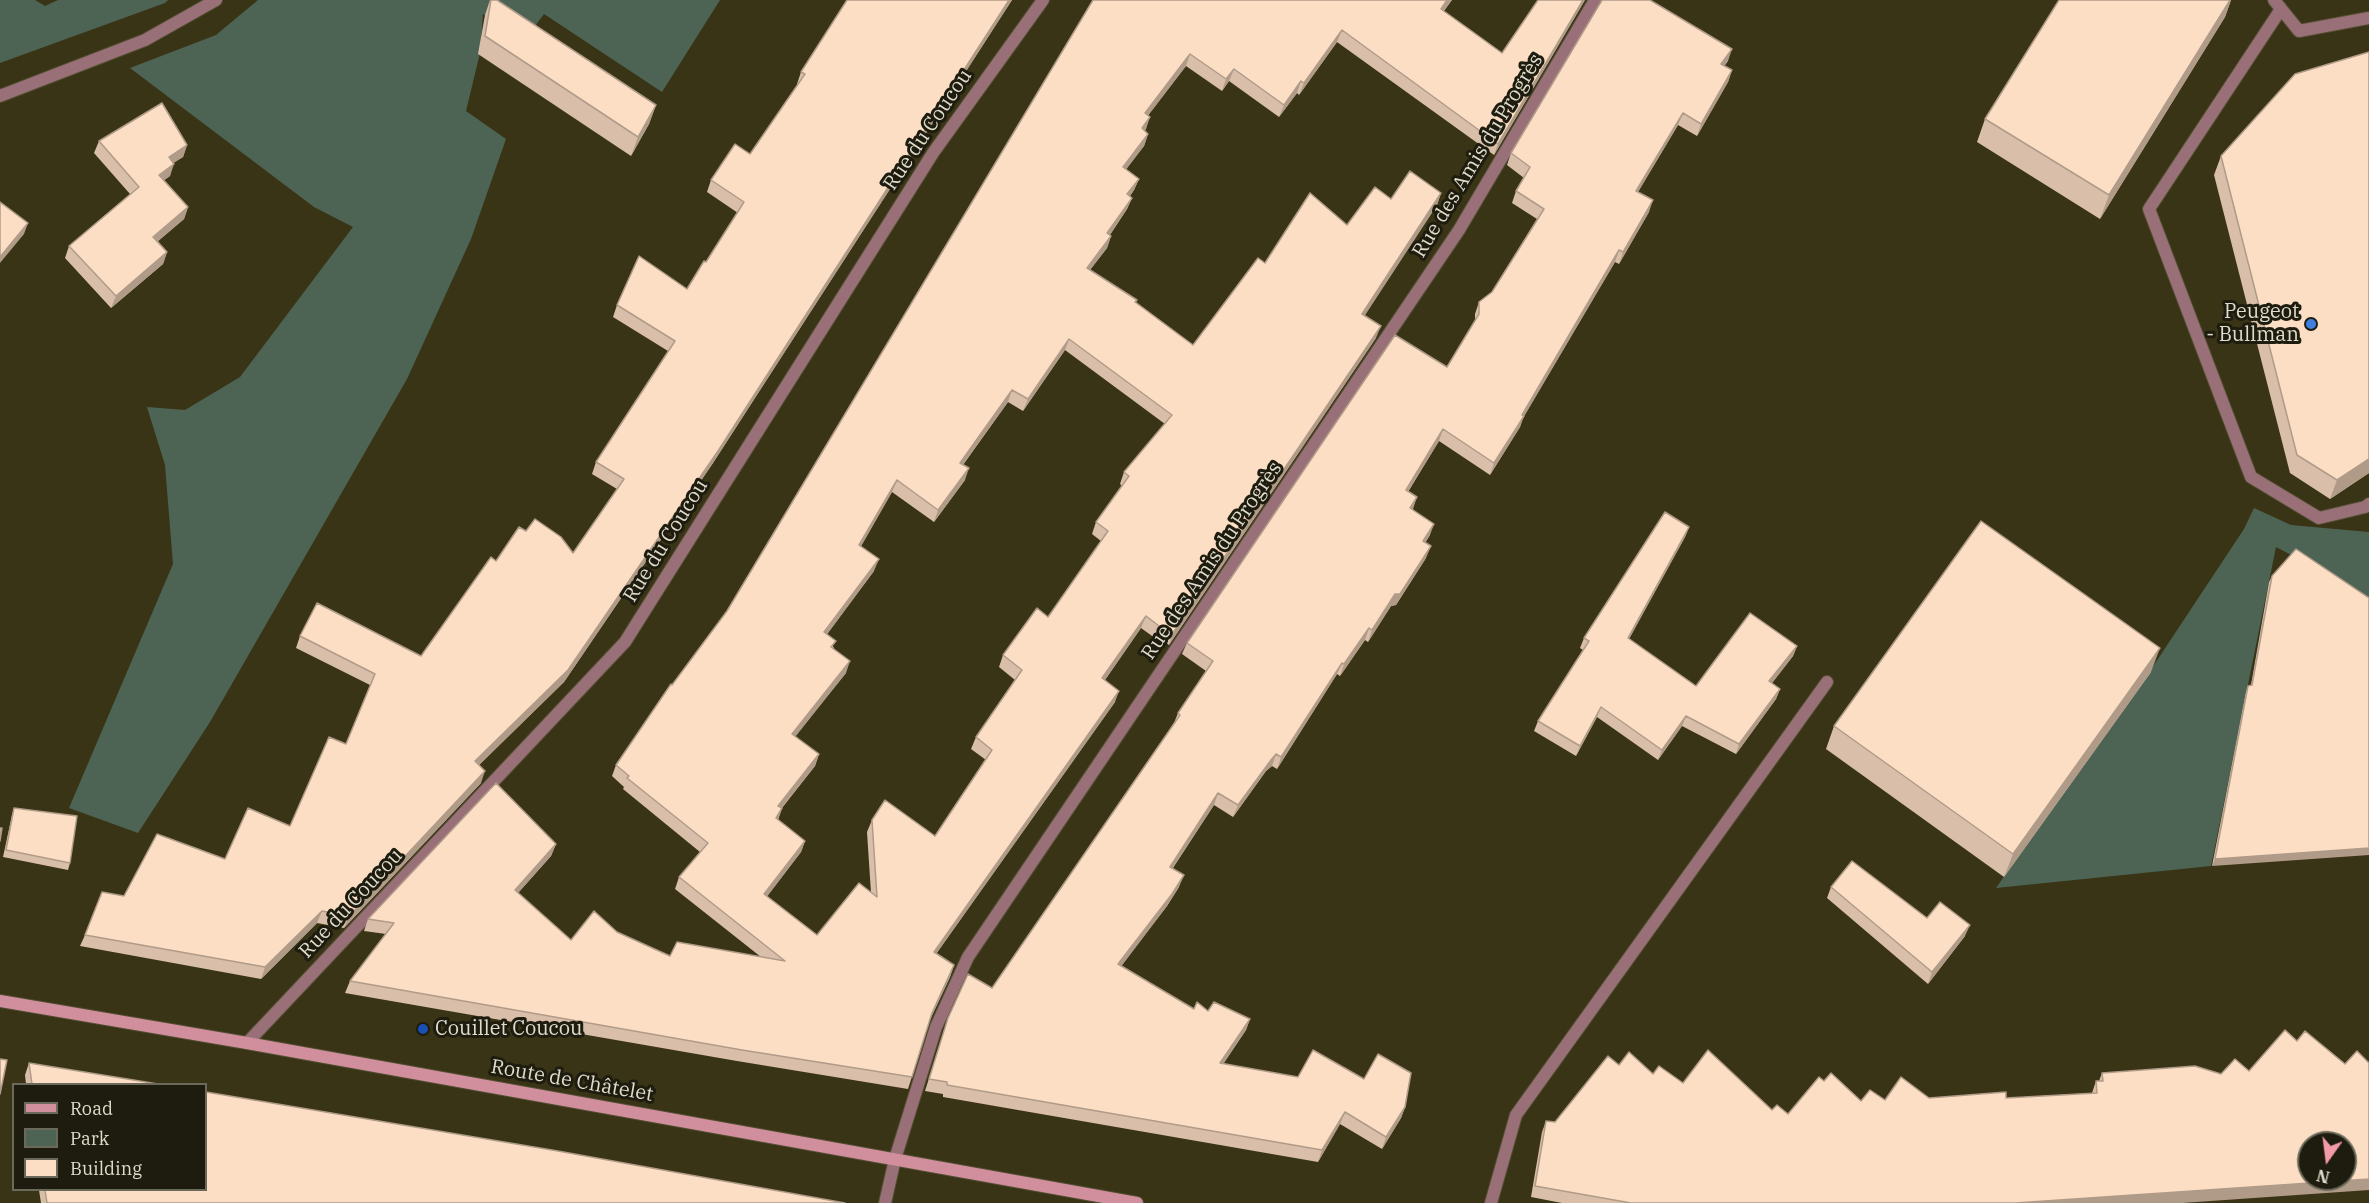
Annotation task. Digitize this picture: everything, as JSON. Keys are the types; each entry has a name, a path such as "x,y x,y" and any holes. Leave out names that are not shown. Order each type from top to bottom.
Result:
{"main road":[{"name":"Route de Châtelet","path":"0,1001 895,1159 1108,1201 1137,1203"}],"street":[{"path":"0,96 144,40 216,0"},
{"name":"Rue du Coucou","path":"247,1043 625,642 933,153 1043,0"},
{"name":"Rue des Amis du Progrès","path":"885,1203 895,1159 936,1027 968,957 1459,230 1595,0"},
{"path":"2369,18 2299,31 2278,5 2149,209 2251,477 2319,519 2369,504"},
{"path":"1491,1203 1516,1115 1827,682"}],"green space":[{"path":"0,0 35,0 45,6 58,0 168,0 0,63"},
{"path":"258,0 720,0 662,92 544,14 524,41 483,14 480,53 466,111 506,139 471,239 407,379 210,722 138,833 69,808 173,564 165,465 147,407 185,410 240,377 353,227 314,207 130,68 216,35"},
{"path":"2254,508 2291,525 2369,532 2369,605 2299,559 2276,547 2211,866 1996,888 2148,674 2244,529"}],"building":[{"path":"491,0 497,0 656,105 638,137 485,36"},
{"path":"847,0 1009,0 718,451 568,670 475,761 485,771 349,916 322,911 265,967 85,935 102,892 124,896 157,834 225,859 248,808 290,826 329,737 346,744 375,674 300,636 317,603 421,656 491,557 496,561 519,527 526,531 535,519 561,537 573,553 624,479 596,462 675,341 617,305 639,256 687,289 744,202 711,180 735,144 750,154 805,74 801,72"},
{"path":"1093,0 1447,0 1441,9 1502,53 1538,0 1583,0 1498,144 1342,30 1304,83 1301,81 1284,105 1234,69 1226,79 1190,54 1145,113 1150,117 1142,128 1148,134 1123,167 1139,179 1127,194 1132,198 1107,233 1111,236 1087,268 1137,300 1135,302 1193,345 1258,258 1265,263 1310,193 1347,225 1375,187 1391,199 1410,171 1441,193 1362,314 1381,326 1173,633 1163,629 1146,616 1102,678 1119,691 934,952 954,965 932,1013 912,1077 742,1050 350,981 394,923 368,919 496,783 556,844 515,890 571,940 594,911 617,932 670,956 677,942 785,961 679,877 708,843 627,778 629,776 616,765 671,684 727,611","holes":["1069,339 1172,415 1124,472 1129,476 1096,522 1108,531 1048,617 1037,608 1003,655 1022,670 976,737 992,750 935,836 885,800 872,820 877,897 859,883 817,935 764,894 805,841 776,818 782,808 778,806 819,754 792,734 850,661 831,647 836,641 824,632 879,559 859,545 897,480 938,510 969,468 960,463 1012,390 1028,399"]},
{"path":"1602,0 1650,0 1732,49 1721,64 1732,70 1701,124 1683,113 1636,191 1653,200 1623,252 1619,250 1522,415 1524,416 1494,463 1443,429 1406,490 1417,497 1410,508 1434,524 1423,541 1431,546 1400,594 1395,594 1372,630 1369,628 1344,664 1342,663 1281,757 1276,754 1238,805 1218,793 1170,867 1184,875 1118,964 1194,1009 1197,1002 1208,1011 1214,1002 1250,1019 1220,1063 1298,1077 1313,1050 1364,1079 1378,1054 1411,1073 1405,1107 1386,1137 1345,1112 1322,1150 947,1085 947,1082 929,1079 948,1018 968,974 992,988 1180,715 1178,713 1213,661 1187,643 1395,335 1447,367 1479,314 1479,302 1492,292 1544,209 1516,191 1530,167 1511,153"},
{"path":"2059,0 2230,0 2109,195 1985,119"},
{"name":"Peugeot - Bullman","path":"2369,52 2369,459 2337,480 2297,455 2221,156 2295,74"},
{"path":"162,103 187,145 169,157 174,164 159,175 188,207 153,237 167,252 116,296 69,246 139,187 99,141"},
{"path":"0,202 28,223 0,257"},
{"path":"1665,512 1689,527 1628,638 1696,686 1750,613 1797,646 1769,681 1780,689 1739,744 1686,716 1662,750 1601,707 1580,746 1538,721 1589,641 1584,638"},
{"path":"1981,521 2160,648 2013,854 1834,726"},
{"path":"2296,549 2369,598 2369,848 2215,859 2248,686 2252,685 2272,576"},
{"path":"14,808 77,816 70,863 6,850"},
{"path":"1852,861 1927,918 1940,902 1970,925 1932,972 1831,887"},
{"path":"2285,1030 2297,1041 2305,1031 2345,1064 2357,1051 2369,1063 2369,1179 2357,1180 2357,1131 2297,1131 2297,1184 2015,1203 1631,1203 1535,1186 1546,1121 1555,1122 1608,1056 1619,1065 1629,1052 1653,1074 1659,1066 1683,1083 1708,1050 1772,1110 1777,1105 1788,1114 1819,1077 1824,1081 1831,1073 1861,1101 1870,1090 1885,1100 1901,1077 1929,1098 2006,1092 2006,1098 2097,1093 2096,1081 2103,1081 2102,1073 2195,1066 2221,1074 2235,1059 2249,1071"},
{"path":"0,1059 7,1060 0,1094"},
{"path":"29,1063 152,1083 32,1083"},
{"path":"207,1092 558,1151 845,1203 47,1203 45,1191 207,1191"}],"place":[{"name":"Peugeot - Bullman","path":"2311,324"},
{"name":"Couillet Coucou","path":"423,1029"}]}
